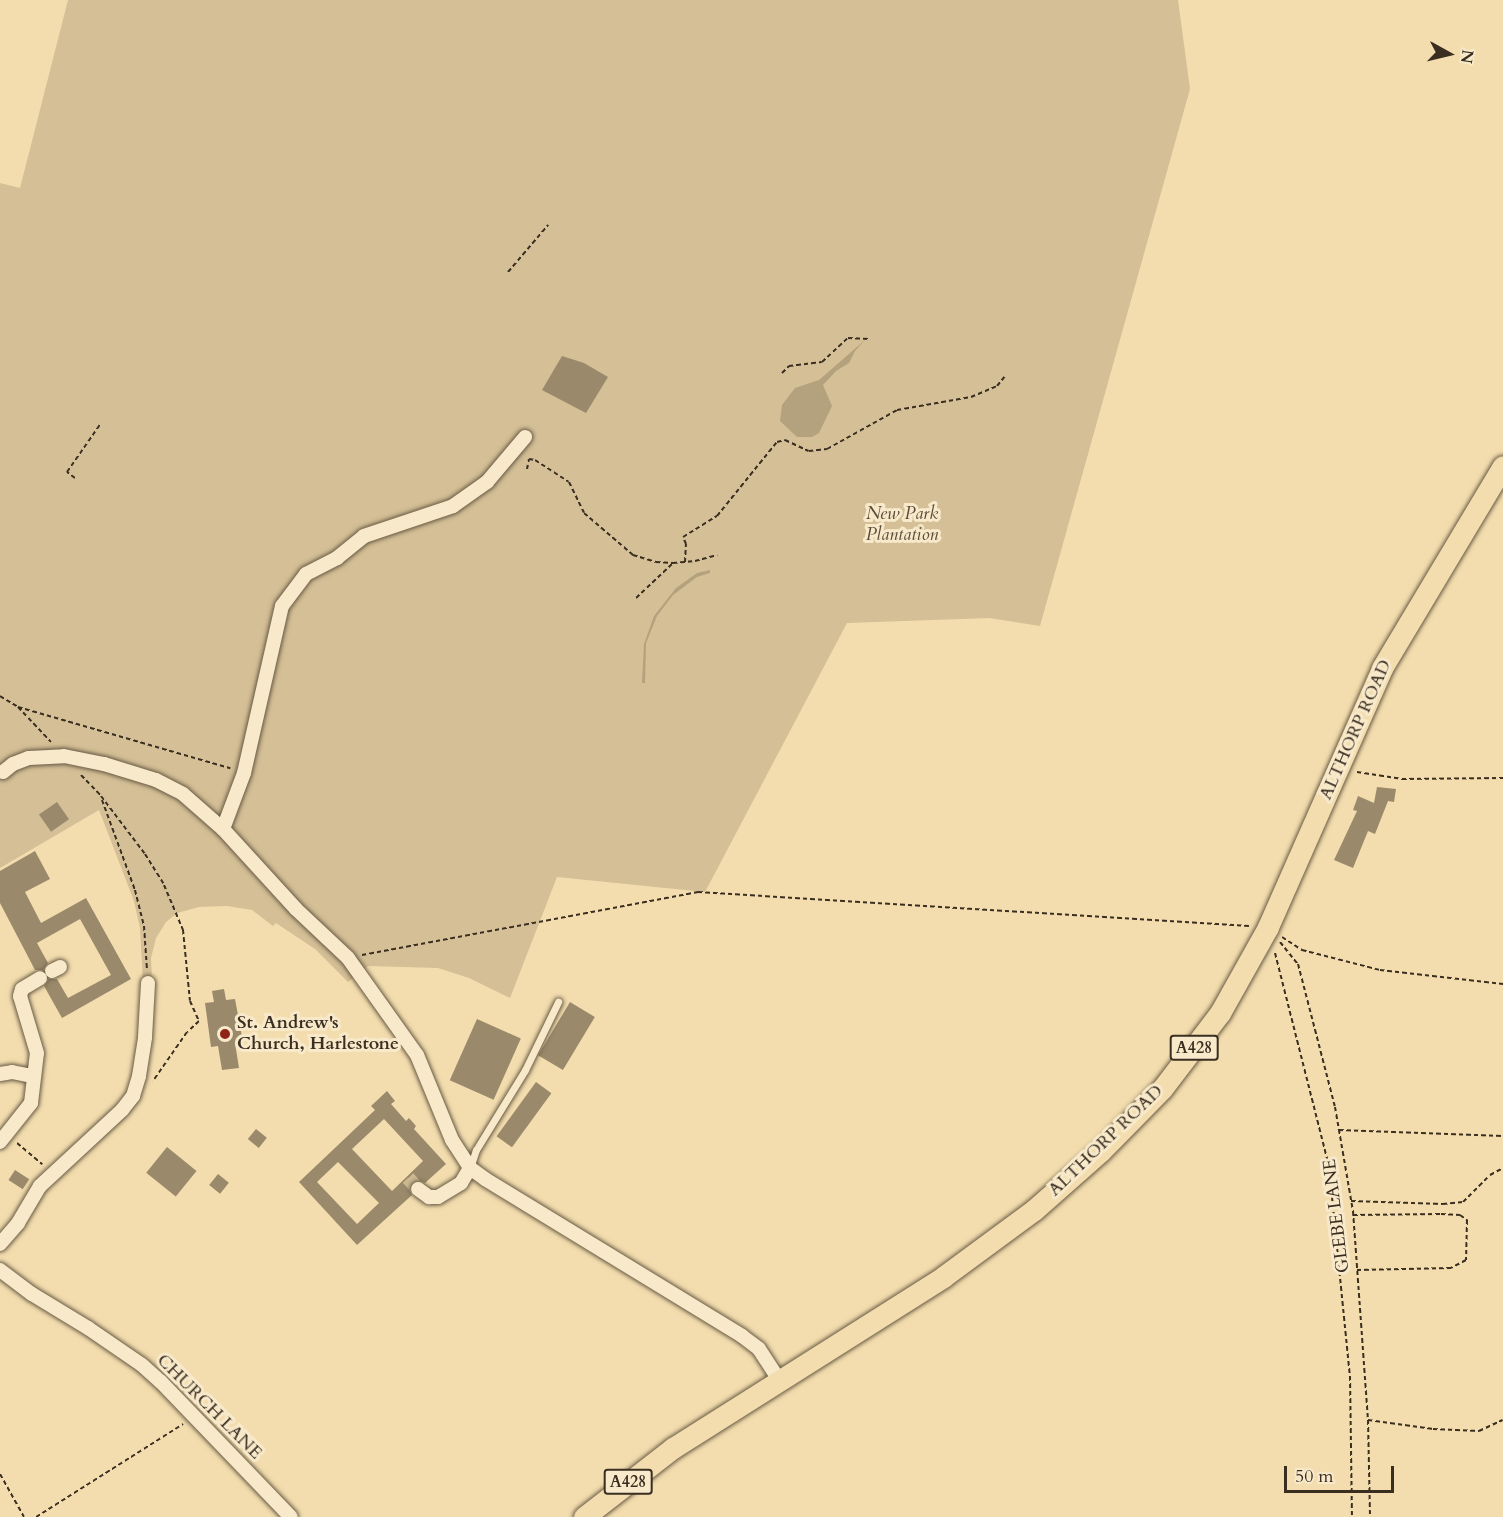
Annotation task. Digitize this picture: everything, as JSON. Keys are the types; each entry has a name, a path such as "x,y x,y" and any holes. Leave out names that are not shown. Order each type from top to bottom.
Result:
{"main road":[{"name":"ALTHORP ROAD","path":"584,1517 673,1448 943,1277 1034,1210 1101,1151 1162,1089 1220,1013 1268,927 1382,668 1503,466"}],"street":[{"path":"223,829 244,773 282,606 306,574 337,558 364,536 453,506 488,482 525,437"},
{"path":"1,773 13,764 29,758 64,756 156,780 183,794 223,829 296,909 348,958 417,1055 452,1140 471,1168 484,1179 742,1336 759,1349 779,1380"},
{"path":"3,1138 15,1126 31,1103 37,1053 20,996 22,989 51,972"},
{"path":"0,1244 52,1173 122,1110 133,1096 139,1076 145,1037 148,982"},
{"path":"0,1074 12,1072 33,1076"},
{"path":"418,1189 429,1197 438,1197 461,1183 471,1168"},
{"name":"CHURCH LANE","path":"1,1274 142,1365 291,1517"}],"lane":[{"path":"471,1168 476,1150 525,1070 558,1002"}],"path":[{"path":"508,272 548,225"},
{"path":"782,373 789,366 822,362 848,338 857,336 869,339"},
{"path":"685,562 686,544 683,537 717,516 777,442 785,441 809,451 827,449 866,425 897,410 971,397 997,386 1006,375"},
{"path":"75,478 67,472 101,423"},
{"path":"527,469 529,459 536,460 569,482 585,513 633,555 656,562 673,563 717,555"},
{"path":"636,598 673,563"},
{"path":"0,696 18,707 244,773"},
{"path":"18,707 101,796 145,854 177,913 183,930 190,1001 199,1021 187,1032 155,1080 133,1096"},
{"path":"1336,769 1402,779 1503,778"},
{"path":"101,796 135,890 144,926 148,982"},
{"path":"348,958 698,892 1268,927 1302,950 1380,970 1503,984"},
{"path":"1268,927 1329,1167 1350,1376 1352,1517"},
{"name":"GLEBE LANE","path":"1268,927 1298,964 1339,1130 1353,1215 1368,1420 1370,1517"},
{"path":"1339,1130 1503,1136"},
{"path":"3,1138 52,1173"},
{"path":"1351,1201 1443,1204 1463,1202 1490,1175 1503,1168"},
{"path":"1353,1215 1441,1214 1460,1215 1467,1220 1466,1260 1451,1268 1357,1270"},
{"path":"36,1517 194,1416"},
{"path":"1368,1420 1432,1429 1479,1431 1503,1420"},
{"path":"0,1474 24,1517"}],"green space":[{"name":"New Park Plantation","path":"68,0 1178,0 1190,89 1040,626 989,618 847,623 705,892 557,877 510,998 469,978 438,968 368,966 348,982 315,949 276,923 273,926 252,910 227,906 199,907 177,913 166,922 156,938 151,958 152,981 143,982 140,928 134,901 99,810 0,868 0,183 20,188"}],"shaded area":[{"path":"865,340 855,351 849,363 836,371 823,385 832,406 819,433 812,437 797,437 780,421 782,405 795,388 819,380"},
{"path":"710,570 710,573 697,577 673,595 657,616 646,643 645,683 642,683 644,644 654,616 676,588 697,573"}],"building":[{"path":"562,356 584,363 608,377 586,413 542,390"},
{"path":"1377,787 1396,789 1394,802 1388,801 1375,834 1368,831 1353,868 1334,860 1357,811 1353,810 1358,796 1374,803"},
{"path":"57,802 69,819 51,832 39,815"},
{"path":"35,851 50,879 25,892 41,923 86,898 131,979 62,1018 44,986 49,979 57,979 68,998 111,975 80,919 37,943 48,963 43,970 35,970 0,903 0,871"},
{"name":"St. Andrew's Church, Harlestone","path":"224,989 226,1000 235,999 243,1042 235,1043 239,1068 222,1070 218,1046 211,1047 205,1003 214,1002 212,991"},
{"path":"570,1002 595,1017 563,1070 538,1055"},
{"path":"477,1019 521,1039 494,1100 450,1080"},
{"path":"536,1082 551,1093 512,1147 497,1136"},
{"path":"387,1091 395,1101 391,1104 406,1121 409,1118 416,1126 414,1129 446,1164 425,1183 418,1180 411,1183 409,1189 412,1195 357,1245 299,1182 375,1110 371,1106","holes":["384,1119 423,1161 392,1191 352,1149","338,1162 379,1203 357,1224 317,1182"]},
{"path":"256,1129 267,1138 259,1148 248,1139"},
{"path":"167,1147 197,1171 176,1197 146,1173"},
{"path":"15,1170 29,1179 23,1189 8,1180"},
{"path":"218,1174 229,1183 220,1194 209,1185"}],"tunnel":[{"path":"408,1178 418,1189"}],"place":[{"name":"St. Andrew's Church, Harlestone","path":"225,1034"}]}
